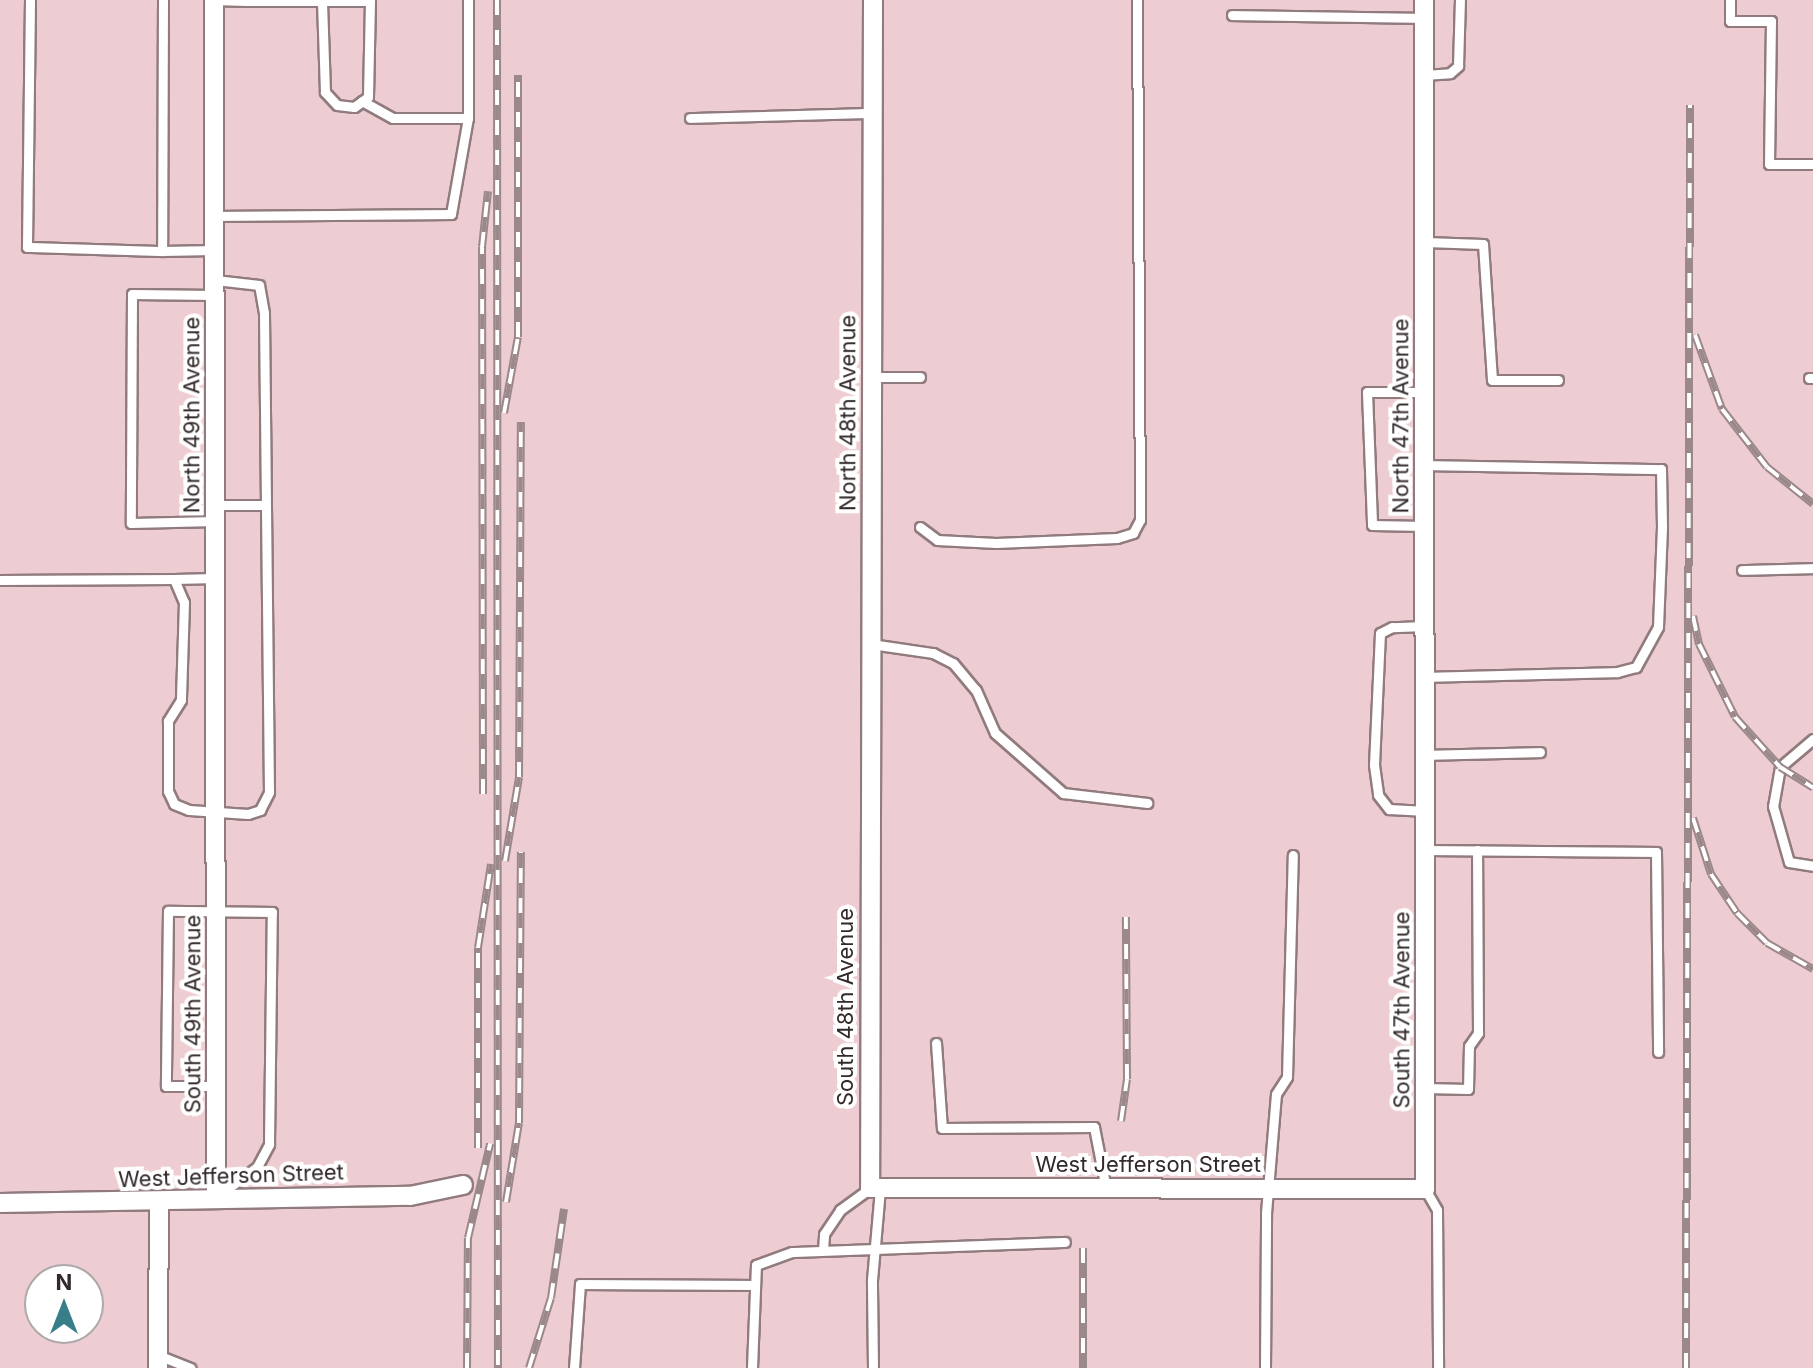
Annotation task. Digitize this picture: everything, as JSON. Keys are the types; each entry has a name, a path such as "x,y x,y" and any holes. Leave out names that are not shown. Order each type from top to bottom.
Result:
{"street":[{"name":"North 49th Avenue","path":"214,0 217,822"},
{"name":"North 48th Avenue","path":"870,826 873,0"},
{"name":"North 47th Avenue","path":"1424,9 1426,841"},
{"name":"South 49th Avenue","path":"216,1197 217,822"},
{"name":"South 48th Avenue","path":"870,826 875,1188"},
{"name":"South 47th Avenue","path":"1425,1189 1426,841"},
{"name":"West Jefferson Street","path":"0,1203 159,1203 216,1197 410,1196 463,1185"},
{"name":"West Jefferson Street","path":"875,1188 1425,1189"},
{"path":"158,1361 159,1203"}],"lane":[{"path":"30,0 27,247 215,250"},
{"path":"162,251 163,0"},
{"path":"214,0 370,0 368,97 354,107 337,105 325,92 322,1"},
{"path":"215,216 451,214 468,118 468,0"},
{"path":"920,527 937,540 996,543 1117,538 1133,533 1140,520 1137,0"},
{"path":"1424,75 1450,73 1458,66 1460,0"},
{"path":"1730,0 1730,21 1771,21 1769,164 1813,164"},
{"path":"1232,15 1424,9"},
{"path":"362,101 393,118 468,118"},
{"path":"690,118 872,113"},
{"path":"1425,242 1483,244 1492,380 1558,380"},
{"path":"174,579 184,602 182,686 181,700 168,721 168,791 174,804 217,822 248,814 268,802 262,297 259,285 250,281 215,288 132,294 131,523 263,505"},
{"path":"872,377 920,377"},
{"path":"1425,392 1367,392 1372,525 1425,526"},
{"path":"1425,465 1661,469 1662,527 1658,627 1636,667 1617,672 1426,677"},
{"path":"1742,570 1813,568"},
{"path":"0,580 216,578"},
{"path":"1426,626 1392,627 1380,633 1374,765 1378,795 1389,809 1426,811"},
{"path":"871,644 933,653 953,663 976,690 995,733 1063,793 1147,803"},
{"path":"1813,739 1780,767 1773,806 1789,862 1813,866"},
{"path":"1426,755 1540,752"},
{"path":"1426,841 1477,850 1656,852 1658,1052"},
{"path":"1425,1088 1468,1089 1469,1046 1478,1033 1477,850"},
{"path":"1265,1368 1268,1188 1276,1094 1287,1077 1293,855"},
{"path":"216,1197 257,1167 269,1144 272,912 168,911 166,1086 217,1086"},
{"path":"936,1043 942,1128 1094,1127 1106,1189"},
{"path":"873,1368 875,1188"},
{"path":"823,1250 824,1234 840,1210 875,1188"},
{"path":"1425,1189 1437,1210 1438,1368"},
{"path":"752,1368 756,1265 792,1252 1065,1242"},
{"path":"574,1368 580,1284 755,1285"},
{"path":"158,1361 191,1368"}],"shaded area":[{"path":"0,0 1813,0 1813,1368 0,1368"}],"railway":[{"path":"497,0 498,1368"},
{"path":"504,413 518,337 518,75"},
{"path":"1686,1368 1690,105"},
{"path":"483,794 482,247 488,191"},
{"path":"1695,335 1722,409 1767,467 1813,504"},
{"path":"505,861 519,777 521,422"},
{"path":"1693,616 1699,644 1735,717 1780,767 1813,788"},
{"path":"1693,818 1711,874 1737,913 1767,943 1813,969"},
{"path":"506,1202 519,1123 521,852"},
{"path":"478,1148 478,948 491,864"},
{"path":"1121,1121 1127,1079 1126,917"},
{"path":"467,1368 468,1238 490,1144"},
{"path":"529,1368 551,1298 564,1209"},
{"path":"1083,1248 1083,1368"}]}
